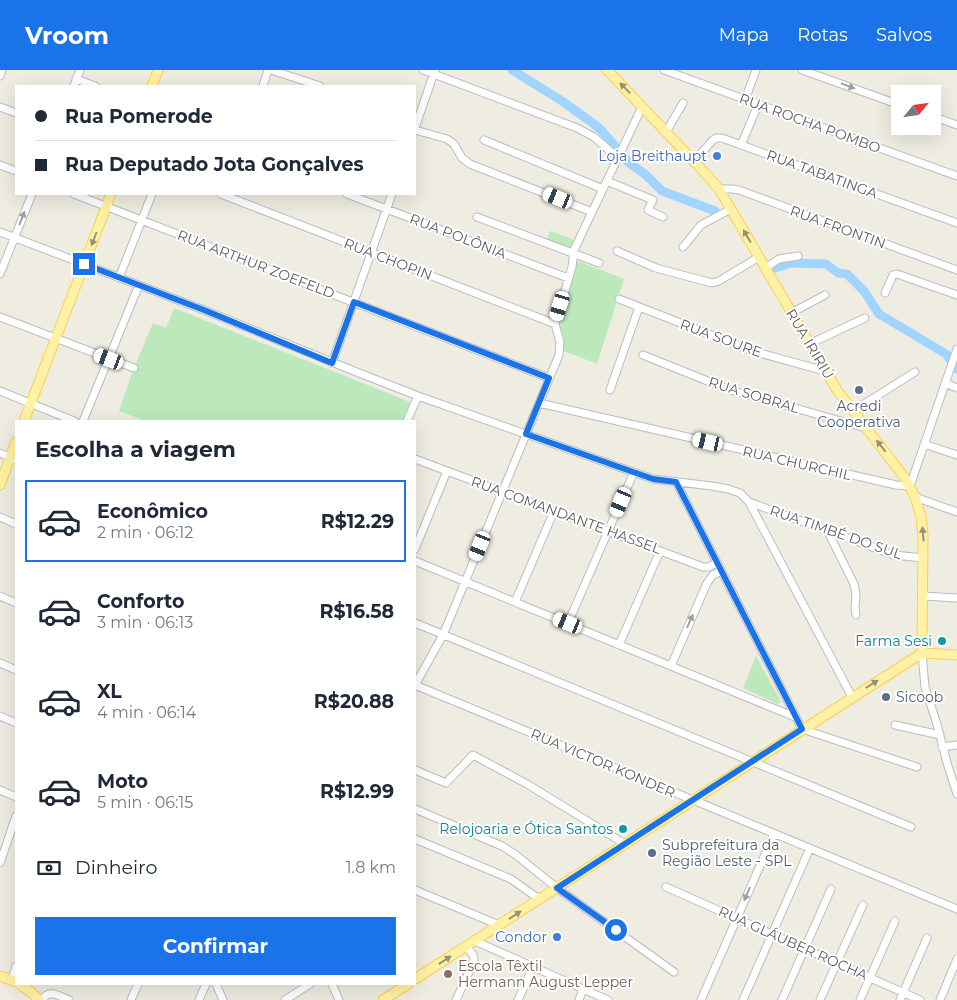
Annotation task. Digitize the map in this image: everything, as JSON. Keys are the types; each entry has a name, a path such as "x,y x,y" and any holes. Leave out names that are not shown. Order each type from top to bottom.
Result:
{"main road":[{"path":"152,85 158,70"},
{"name":"RUA IRIRIÚ","path":"609,72 719,189 825,372 910,486 921,517 923,530 922,653"},
{"path":"24,420 111,195"},
{"path":"0,485 13,459"},
{"path":"416,978 922,653 957,655"},
{"path":"0,976 15,982"},
{"path":"20,985 41,1000"},
{"path":"383,1000 406,985"}],"street":[{"path":"0,76 2,70"},
{"path":"80,70 75,83 88,85"},
{"path":"263,85 270,70 317,85"},
{"path":"423,70 435,72 577,128 620,154"},
{"path":"600,70 609,72"},
{"name":"RUA ROCHA POMBO","path":"664,70 957,176"},
{"path":"745,100 756,70"},
{"path":"802,70 891,102"},
{"path":"417,118 435,72"},
{"path":"666,132 683,103"},
{"path":"741,145 758,105"},
{"path":"0,107 15,114"},
{"path":"416,683 443,635 560,351 560,342 555,324 572,267 574,250 642,107"},
{"path":"941,119 957,125"},
{"path":"416,129 447,139 454,144 462,158 470,164 592,212"},
{"name":"RUA TABATINGA","path":"694,161 711,142 716,138 722,138 957,223"},
{"path":"484,140 603,189"},
{"path":"0,165 15,171"},
{"path":"607,181 653,200 648,210 663,217"},
{"name":"RUA FRONTIN","path":"719,189 732,188 739,190 957,270"},
{"path":"0,274 32,195"},
{"name":"RUA ARTHUR ZOEFELD","path":"77,195 549,378"},
{"path":"120,278 152,195"},
{"name":"RUA CHOPIN","path":"224,195 555,324"},
{"name":"RUA POLÔNIA","path":"350,195 568,278"},
{"path":"332,363 392,195"},
{"path":"683,247 701,225 731,209"},
{"path":"478,217 599,263"},
{"name":"RUA TIMBÉ DO SUL","path":"0,232 211,313 418,396 653,479 712,486 735,491 744,496 749,502 894,555 923,558"},
{"path":"618,251 656,268 712,283 719,281 759,257"},
{"path":"765,268 779,260 798,256"},
{"path":"885,292 893,275 897,274 957,295"},
{"path":"84,420 139,285"},
{"path":"791,313 825,296"},
{"name":"RUA SOURE","path":"619,299 752,350 825,372"},
{"path":"610,390 639,307"},
{"path":"0,316 134,368"},
{"path":"809,344 865,318"},
{"path":"910,486 957,349"},
{"name":"RUA SOBRAL","path":"643,356 730,390 866,428"},
{"path":"853,411 915,372"},
{"path":"945,383 957,388"},
{"path":"0,391 71,420"},
{"path":"407,420 418,396"},
{"name":"RUA CHURCHIL","path":"539,403 896,485 910,486"},
{"path":"924,444 957,455"},
{"path":"0,453 13,459"},
{"name":"RUA COMANDANTE HASSEL","path":"416,459 703,566 708,567 717,563"},
{"path":"416,547 447,471"},
{"path":"568,623 634,472"},
{"path":"676,482 802,729 917,767"},
{"path":"915,497 957,512"},
{"path":"749,502 852,697"},
{"path":"516,602 554,511"},
{"path":"0,517 15,524"},
{"path":"827,530 854,584 856,615"},
{"path":"619,644 660,550"},
{"path":"416,561 795,716"},
{"path":"671,666 707,583 714,575 721,572"},
{"path":"0,596 15,603"},
{"path":"923,596 957,598"},
{"path":"416,623 911,827"},
{"path":"922,653 925,686 957,794"},
{"path":"0,663 15,670"},
{"name":"RUA VICTOR KONDER","path":"416,685 954,908"},
{"path":"0,716 15,723"},
{"path":"895,725 940,735"},
{"path":"942,747 957,745"},
{"path":"416,770 446,783 472,755 527,784 625,844"},
{"path":"0,790 15,797"},
{"path":"416,809 507,849 557,888 674,972"},
{"path":"0,863 15,819"},
{"path":"701,1000 774,834"},
{"path":"416,838 511,879 539,899"},
{"path":"743,1000 810,848"},
{"name":"RUA GLÁUBER ROCHA","path":"666,887 920,1000"},
{"path":"782,1000 831,889"},
{"path":"416,890 499,925"},
{"path":"954,908 957,900"},
{"path":"820,1000 863,905"},
{"path":"860,1000 895,921"},
{"path":"488,932 490,941 498,951"},
{"path":"900,1000 927,938"},
{"path":"475,941 608,1000"},
{"path":"456,1000 474,961 472,953 465,947"},
{"path":"940,1000 957,959"},
{"path":"518,1000 533,967"},
{"path":"131,1000 138,985"},
{"path":"199,1000 206,985"},
{"path":"217,985 223,1000"},
{"path":"285,1000 308,985"},
{"path":"336,988 339,1000"},
{"path":"579,1000 583,989"},
{"path":"41,1000 49,993 53,993 69,1000"}],"green space":[{"path":"550,231 574,240 571,249 547,240"},
{"path":"578,261 624,279 597,364 564,351 560,328 561,319"},
{"path":"174,308 410,402 402,420 141,420 119,411 134,368 153,323 166,328"},
{"path":"756,656 781,702 778,704 743,688"}],"waterway":[{"path":"512,70 562,101 594,124 615,146"},
{"path":"623,156 662,191 715,211"},
{"path":"775,268 791,263 826,264 838,273 847,274 864,291 879,314 946,354 957,369"}],"place":[{"name":"Loja Breithaupt","path":"717,156"},
{"name":"Acredi Cooperativa","path":"859,390"},
{"name":"Farma Sesi","path":"942,641"},
{"name":"Sicoob","path":"886,697"},
{"name":"Relojoaria e Ótica Santos","path":"623,829"},
{"name":"Subprefeitura da Região Leste - SPL","path":"652,853"},
{"name":"Condor","path":"557,937"},
{"name":"Escola Têxtil Hermann August Lepper","path":"448,974"}],"route":[{"path":"84,264 204,310 332,363 354,302 549,378 526,434 653,479 676,482 802,729 557,888 616,930"}]}
